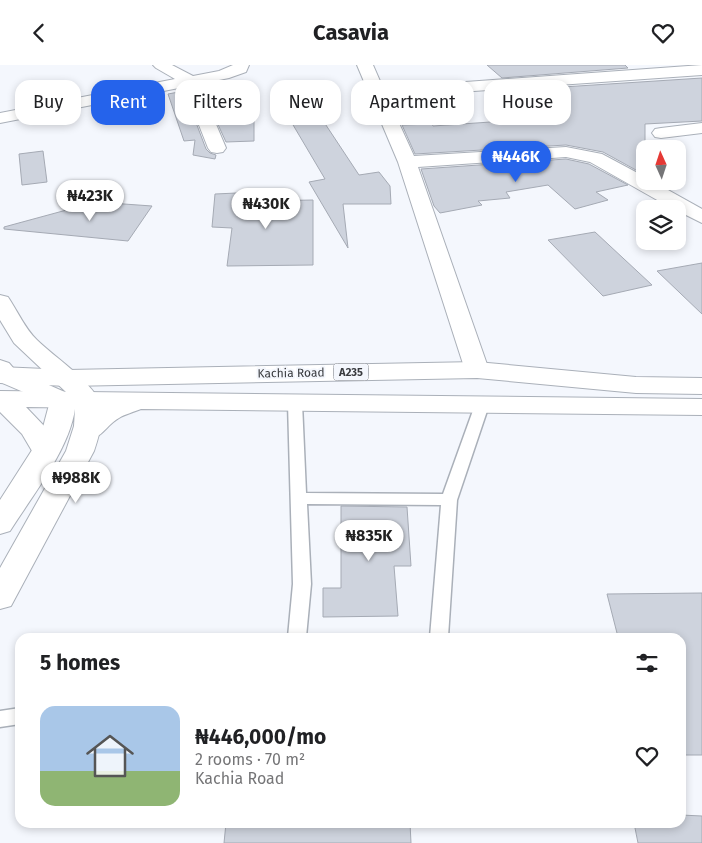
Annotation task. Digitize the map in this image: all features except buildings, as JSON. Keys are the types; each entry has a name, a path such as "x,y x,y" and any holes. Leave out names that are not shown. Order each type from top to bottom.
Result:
{"main road":[{"path":"161,65 188,80"},
{"path":"365,65 371,80"},
{"path":"196,80 223,75 245,67"},
{"path":"474,86 702,70"},
{"path":"0,118 175,84"},
{"path":"208,125 217,148"},
{"path":"391,125 407,162 477,370"},
{"path":"661,133 702,128"},
{"path":"407,162 566,152 580,153 596,158 702,217"},
{"path":"0,302 26,343 90,414 88,431 71,467 0,597"},
{"name":"Kachia Road","path":"73,393 477,370 636,385 702,386"},
{"path":"1,383 40,437 45,450"},
{"name":"Kachia Road","path":"1,383 141,401 702,407"},
{"path":"0,523 45,450 73,393"},
{"path":"88,431 109,412 141,401"},
{"path":"15,498 71,467"}],"lane":[{"path":"295,403 302,584 297,633"},
{"path":"439,633 449,500 482,405"},
{"path":"299,498 449,500"},
{"path":"0,719 15,716"}]}
